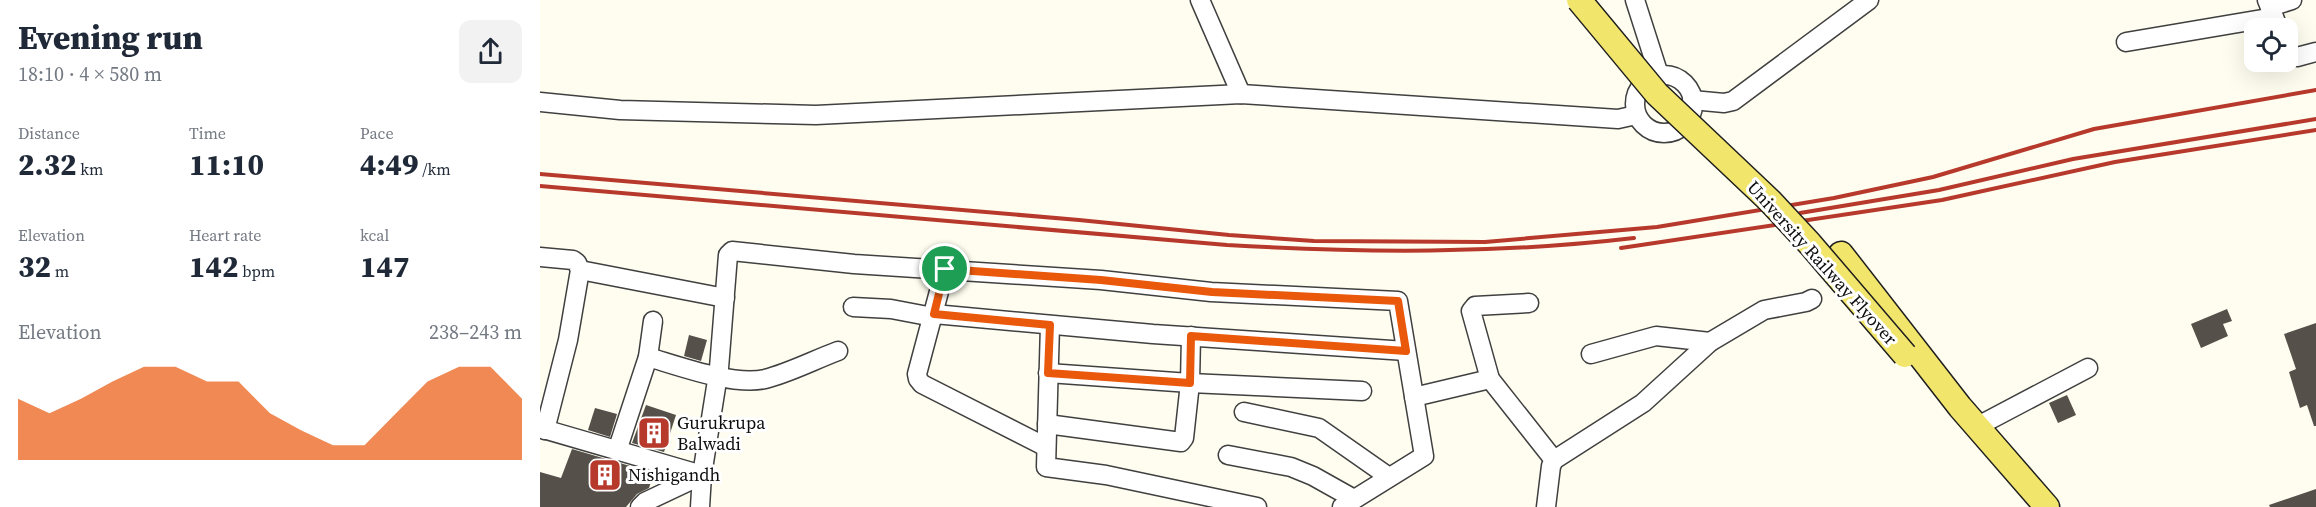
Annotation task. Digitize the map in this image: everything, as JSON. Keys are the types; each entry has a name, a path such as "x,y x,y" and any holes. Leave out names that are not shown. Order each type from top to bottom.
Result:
{"main road":[{"name":"University Railway Flyover","path":"1579,0 1657,94 1770,201 1810,244 2031,507"},
{"path":"1841,254 1960,407 2047,507"}],"street":[{"path":"1200,0 1241,94"},
{"path":"1568,0 1649,81"},
{"path":"1590,0 1649,81"},
{"path":"1635,0 1649,81"},
{"path":"1692,100 1724,104 1733,101 1869,0"},
{"path":"2126,42 2273,13 2292,0"},
{"path":"2298,57 2316,52"},
{"path":"1676,77 1689,89 1692,100 1691,114 1687,122 1673,132 1664,133 1647,129 1636,115 1635,98 1649,81 1676,77"},
{"path":"540,102 620,110 816,115 1241,94 1618,119 1636,115"},
{"path":"700,507 702,475 717,377 728,255 732,251 854,264 1101,280 1212,292 1398,301 1424,456 1348,503 1313,476 1291,467 1227,455"},
{"path":"540,257 573,260 578,262 579,270 568,340 543,429 702,475"},
{"path":"945,269 917,374 918,379 922,384 1046,447"},
{"path":"579,270 724,298"},
{"path":"1546,507 1551,466 1554,460 1644,403 1710,342 1764,310 1812,299"},
{"path":"1529,303 1472,308 1490,379 1554,460"},
{"path":"853,307 1050,325 1406,351"},
{"path":"617,451 648,357 653,321"},
{"path":"1050,325 1046,467 1106,475 1257,507"},
{"path":"1047,424 1181,442 1184,438 1190,383 1191,336"},
{"path":"1591,354 1656,336 1710,342"},
{"path":"648,357 717,377 764,379 838,351"},
{"path":"1977,426 2088,368"},
{"path":"1048,373 1190,383 1362,391"},
{"path":"1414,398 1490,379"},
{"path":"1244,411 1319,428 1389,477"},
{"path":"640,507 645,502 702,475"}],"building":[{"path":"2227,309 2232,321 2223,324 2228,336 2201,348 2191,324"},
{"path":"2316,323 2316,426 2314,426 2307,405 2300,408 2289,372 2296,369 2284,334"},
{"path":"689,335 707,340 701,361 684,356"},
{"path":"2067,395 2076,415 2058,423 2049,403"},
{"name":"Gurukrupa Balwadi","path":"646,405 676,415 664,452 632,443"},
{"path":"595,408 617,414 610,437 588,430"},
{"path":"572,449 654,473 649,488 637,494 626,507 540,507 540,472 561,478"},
{"path":"2316,489 2316,507 2270,507 2269,505"}],"railway":[{"path":"540,174 1229,235 1314,241 1485,242 1657,227 1834,198 1933,177 2094,129 2316,90"},
{"path":"1800,213 1939,190 2073,159 2316,119"},
{"path":"1621,248 1942,200 2115,162 2316,130"},
{"path":"540,186 1278,248 1430,251 1532,247 1634,238"}],"place":[{"name":"Gurukrupa Balwadi","path":"654,433"},
{"name":"Nishigandh","path":"605,475"}],"route":[{"path":"945,269 1101,280 1212,292 1398,301 1406,351 1191,336 1190,383 1048,373 1050,325 934,314 945,269"}]}
